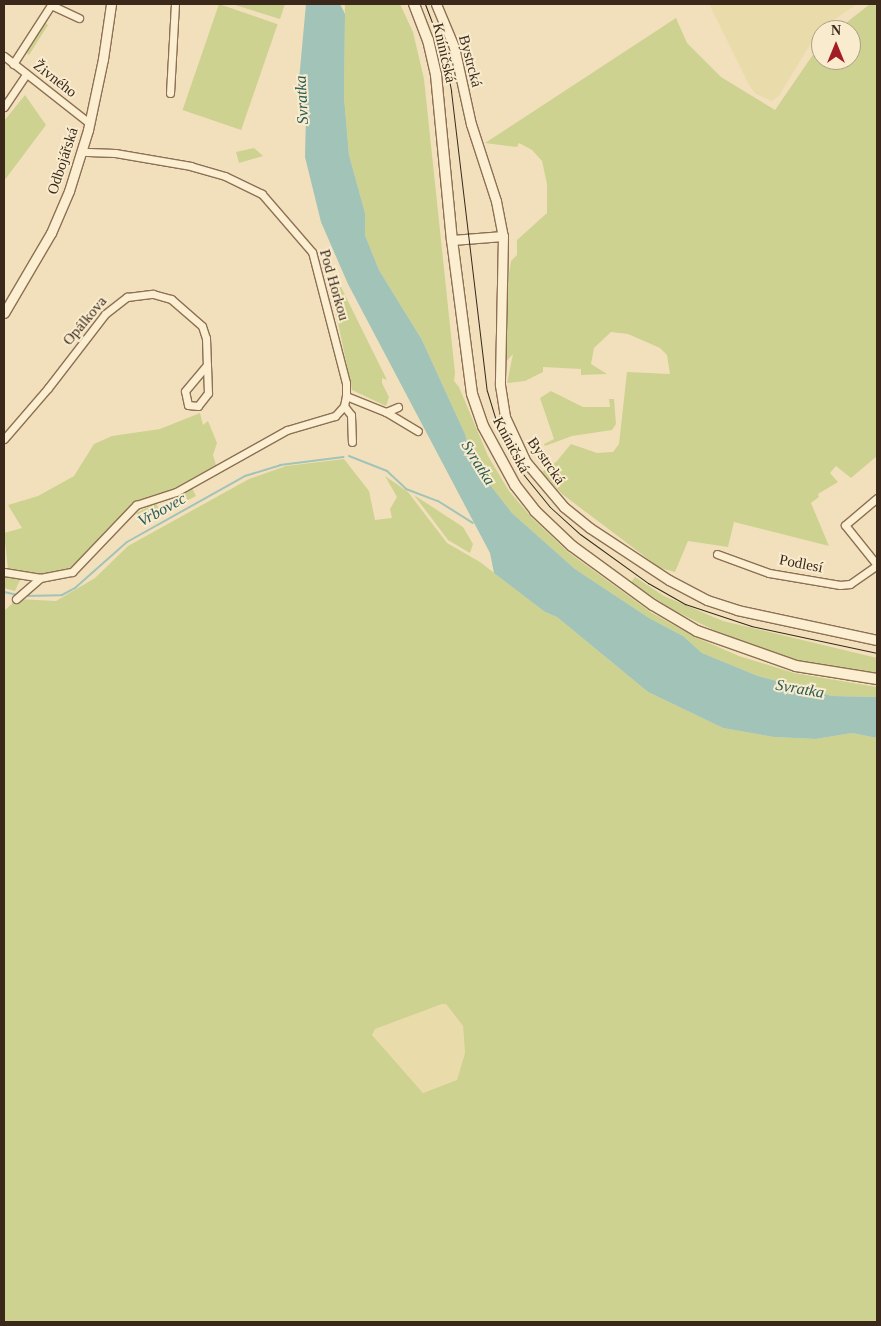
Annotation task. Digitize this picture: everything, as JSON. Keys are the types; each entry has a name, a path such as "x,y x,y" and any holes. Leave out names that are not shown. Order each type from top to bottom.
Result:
{"main road":[{"name":"Kníničská","path":"414,4 428,40 436,75 452,240 472,394 496,456 535,511 612,576 697,631 796,666 877,679"}],"street":[{"path":"13,64 51,4 79,18"},
{"name":"Odbojářská","path":"4,313 51,234 82,152 104,59 111,4"},
{"path":"170,93 175,4"},
{"name":"Bystrcká","path":"436,4 454,47 471,124 496,201 503,236 502,402 518,450 542,484 564,507 597,533 707,600 737,610 877,640"},
{"name":"Živného","path":"4,56 89,123"},
{"path":"4,107 26,74"},
{"name":"Pod Horkou","path":"82,152 115,153 191,166 225,176 262,194 312,252 346,383 344,406 351,415 352,442"},
{"path":"452,240 503,236"},
{"name":"Opálkova","path":"4,439 48,388 105,314 128,297 153,294 179,302 202,326 206,338 207,365 204,401 198,406 188,405 185,391 207,365"},
{"path":"346,396 386,412 418,431"},
{"path":"4,572 40,578 72,572 136,505 176,492 287,430 335,416 344,406"},
{"path":"386,412 398,407"},
{"path":"877,498 845,525 877,565"},
{"name":"Podlesí","path":"716,554 769,572 840,585 850,584 877,565"},
{"path":"16,598 40,578"}],"shaded area":[{"path":"709,4 857,4 834,20 811,20 811,43 779,96 772,101 756,94 750,87"},
{"path":"446,1004 463,1026 465,1053 457,1080 423,1093 372,1035 375,1028"}],"green space":[{"path":"219,4 278,24 241,130 183,110"},
{"path":"232,4 285,4 280,19"},
{"path":"345,4 400,4 413,32 424,79 455,373 454,381 459,387 488,456 509,491 532,518 568,552 652,613 695,637 739,656 794,673 877,687 877,697 832,696 758,676 702,653 683,636 649,618 575,569 512,513 473,463 465,434 422,340 379,270 365,235 365,213 349,155 344,97"},
{"path":"870,4 877,4 877,456 851,478 836,466 830,473 838,482 818,494 819,497 811,503 829,546 734,522 728,547 688,541 675,572 660,568 562,494 542,472 556,462 571,444 597,453 613,452 619,444 627,372 670,374 667,355 660,348 628,334 611,332 594,348 591,364 607,374 581,375 581,369 543,367 543,372 525,381 507,383 513,354 503,365 506,294 511,261 517,255 517,240 547,213 547,184 542,161 532,150 519,143 517,147 485,143 676,18 687,43 721,77 775,110 811,58 811,70 861,70 861,20 850,20"},
{"path":"42,21 48,25 29,55 24,51"},
{"path":"25,95 46,125 4,181 4,121"},
{"path":"254,148 263,156 239,163 236,152"},
{"path":"341,287 387,380 382,378 382,383 389,397 386,406 352,390 332,294 334,289"},
{"path":"551,391 583,407 610,407 609,399 614,399 616,424 612,430 572,436 545,446 544,444 554,439 540,398"},
{"path":"200,413 203,425 208,421 217,443 213,455 216,465 171,490 134,502 77,565 46,576 8,569 4,533 22,528 8,505 38,496 74,476 94,444 112,436 160,429"},
{"path":"344,459 369,491 375,520 392,518 390,509 397,497 385,476 408,492 447,543 480,562 545,612 557,617 648,692 723,728 774,737 816,739 852,733 877,738 877,1322 4,1322 4,611 17,599 56,601 95,578 128,546 249,479 286,466","holes":["446,1004 463,1026 465,1053 457,1080 423,1093 372,1035 375,1029"]},
{"path":"192,488 196,496 180,504 176,496"},
{"path":"414,495 463,527 473,544 470,553 448,540"},
{"path":"156,503 161,513 141,523 136,513"},
{"path":"4,574 21,578 15,591 4,588"},
{"path":"635,577 664,596 723,621 877,658 877,673 794,660 742,644 671,609 631,582"}],"water":[{"name":"Svratka","path":"306,4 340,4 345,14 344,97 349,155 365,213 365,235 379,270 422,340 465,434 473,463 512,513 575,569 649,618 683,636 702,653 758,676 832,696 877,697 877,738 852,733 816,739 774,737 723,728 648,692 557,617 545,612 494,573 490,553 348,284 321,222 305,157 306,115 299,80"}],"waterway":[{"name":"Vrbovec","path":"349,456 387,471 406,489 438,501 473,523"},
{"name":"Vrbovec","path":"23,596 62,595 75,588 127,542 245,476 280,465 343,457"},
{"name":"Vrbovec","path":"4,592 18,595"}],"tram line":[{"path":"425,4 444,54 451,91 487,391 501,437 519,469 550,507 580,534 648,583 685,604 751,626 877,653"}]}
